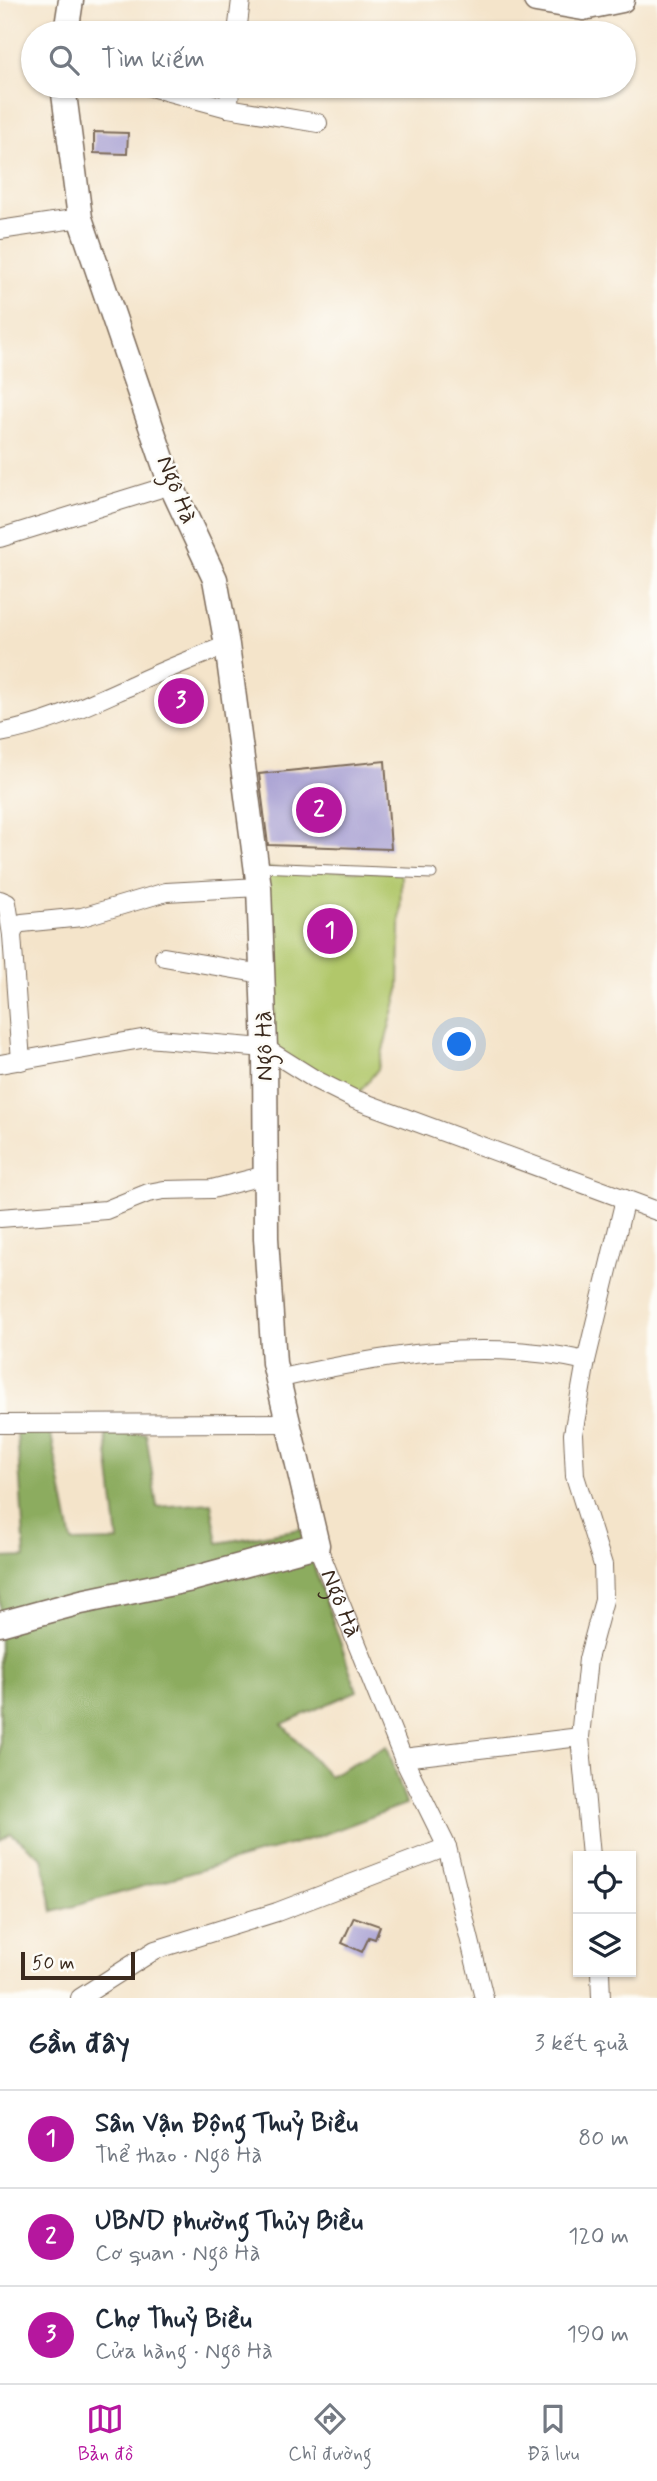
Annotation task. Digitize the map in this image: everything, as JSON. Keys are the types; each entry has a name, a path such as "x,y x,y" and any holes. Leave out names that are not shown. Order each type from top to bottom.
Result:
{"street":[{"path":"68,21 71,0"},
{"path":"239,21 242,0"},
{"path":"537,0 583,8 622,0"},
{"name":"Ngô Hà","path":"65,98 80,218 171,485 215,579 227,646 258,877 265,1048 266,1238 274,1363 286,1423 317,1545 403,1758 447,1847 484,1998"},
{"path":"191,98 228,108 318,124"},
{"path":"228,108 229,98"},
{"path":"0,230 80,218"},
{"path":"0,538 171,485"},
{"path":"0,733 33,727 57,718 227,646"},
{"path":"12,935 16,925 22,923 82,917 166,892 258,877"},
{"path":"0,901 7,903 12,935 21,1060"},
{"path":"164,957 262,974"},
{"path":"0,1064 147,1038 265,1048 316,1080 354,1099 657,1211"},
{"path":"0,1218 106,1210 156,1192 212,1189 266,1175"},
{"path":"591,1851 580,1737 588,1659 604,1600 603,1565 575,1476 573,1434 586,1361 625,1199"},
{"path":"277,1380 357,1361 455,1350 501,1348 561,1355 586,1361"},
{"path":"0,1424 286,1423"},
{"path":"0,1624 317,1545"},
{"path":"403,1758 580,1737"},
{"path":"80,1998 155,1950 277,1912 447,1847"},
{"path":"600,1977 601,1998"}],"lane":[{"path":"258,877 432,874"}],"green space":[{"path":"256,868 401,872 399,990 378,1069 354,1099 265,1048"},
{"path":"50,1429 72,1542 118,1541 106,1434 146,1433 157,1507 211,1503 218,1543 301,1529 357,1691 282,1724 329,1776 387,1746 406,1804 317,1837 53,1912 42,1858 11,1833 0,1840 0,1558 25,1557 17,1433"}],"building":[{"path":"94,132 128,133 127,154 94,153"},
{"path":"385,761 391,849 268,845 259,774"},
{"path":"354,1917 380,1926 375,1939 369,1937 362,1952 342,1943"}],"place":[{"name":"Chợ Thuỷ Biều","path":"181,701"},
{"name":"UBND phường Thủy Biều","path":"319,810"},
{"name":"Sân Vận Động Thuỷ Biều","path":"330,931"}]}
